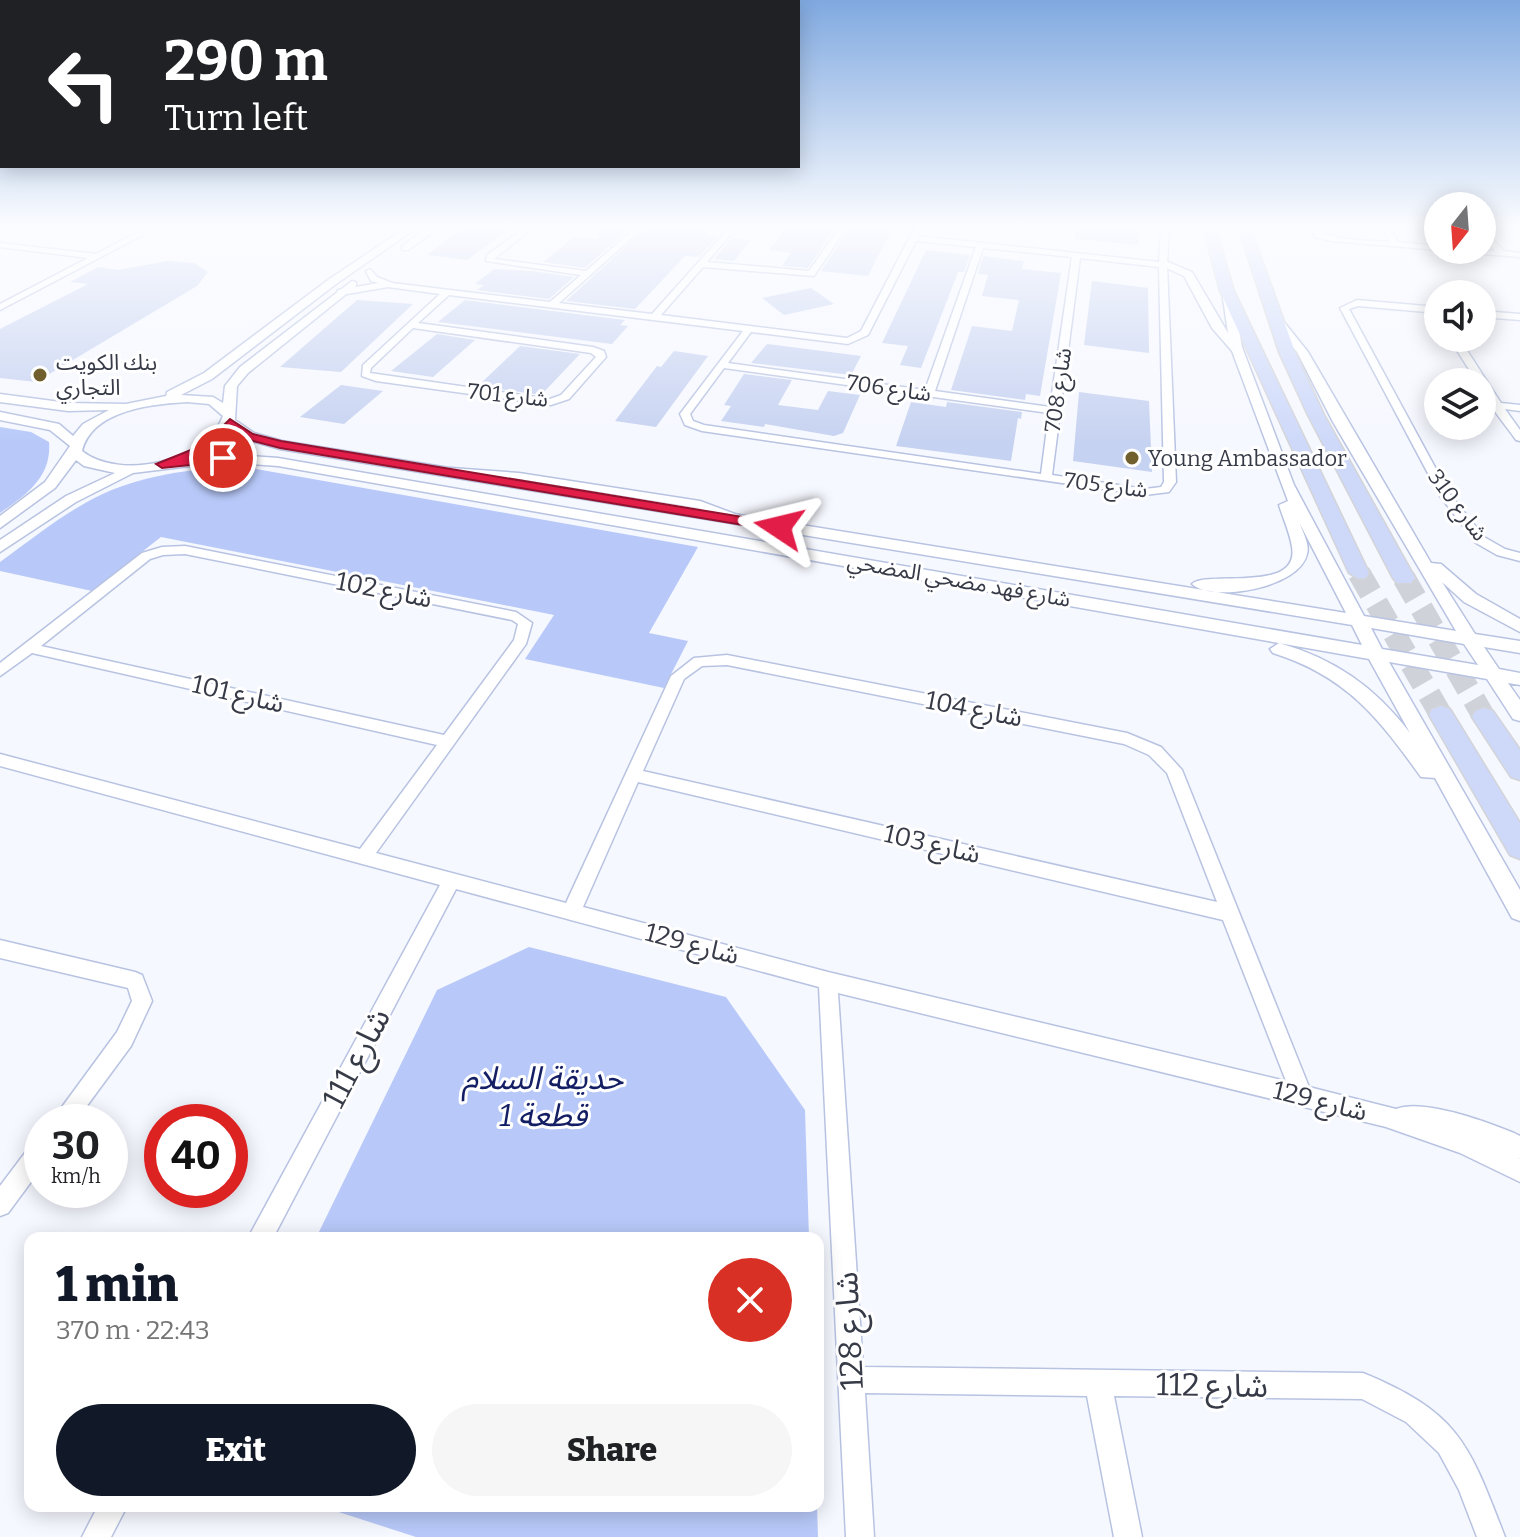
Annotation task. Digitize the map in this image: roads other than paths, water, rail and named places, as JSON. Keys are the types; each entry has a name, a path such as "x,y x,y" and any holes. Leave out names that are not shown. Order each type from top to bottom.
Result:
{"main road":[{"path":"1231,299 1359,573"},
{"path":"1267,299 1316,415 1404,578"},
{"path":"1441,715 1520,847"},
{"path":"1484,717 1520,770"}],"street":[{"path":"0,398 68,407 136,404 155,400 201,380 310,299"},
{"path":"2,543 84,491 200,450 214,441 229,417 228,395 237,378 333,299"},
{"name":"شارع 701","path":"411,325 593,350 601,355 565,397 551,402 365,374 366,367 411,325 440,299"},
{"path":"497,299 837,340 861,337 881,299"},
{"path":"551,306 559,299"},
{"path":"654,318 670,299"},
{"path":"929,394 962,299"},
{"name":"شارع 708","path":"1046,477 1070,299"},
{"name":"شارع 705","path":"748,330 685,414 689,423 702,428 1145,492 1165,490 1169,486 1164,299"},
{"path":"1202,299 1218,328 1238,352"},
{"path":"1228,299 1238,352 1287,485 1376,655 1520,911"},
{"name":"شارع 310","path":"1424,310 1357,303 1344,308 1444,494 1480,540 1520,557"},
{"path":"1272,314 1308,358 1337,418 1469,639 1520,714"},
{"path":"1496,315 1520,317"},
{"path":"249,344 257,349 272,347"},
{"name":"شارع 706","path":"723,365 1055,411"},
{"name":"شارع فهد مضحي المضحي","path":"155,400 201,399 229,417 241,432 258,440 1520,647"},
{"path":"0,523 50,485 75,448 80,435 103,418 136,404"},
{"path":"1496,405 1520,408"},
{"path":"1496,405 1520,438"},
{"path":"0,416 54,427 89,465 142,468"},
{"path":"309,467 314,459 330,453"},
{"name":"شارع فهد مضحي المضحي","path":"162,464 242,458 309,467 1520,679"},
{"path":"1078,576 1128,575 1231,586 1280,576 1297,563 1301,550 1287,507 1287,485"},
{"path":"1416,549 1470,598 1520,626"},
{"name":"شارع 102","path":"0,671 146,556 162,551 185,550 516,616 525,623 521,641 365,855"},
{"path":"1002,587 1105,613 1271,647 1323,665 1354,683 1378,704 1470,825"},
{"name":"شارع 101","path":"30,648 446,741"},
{"name":"شارع 104","path":"572,911 678,676 690,665 708,659 1127,739 1155,751 1174,770 1302,1096"},
{"name":"شارع 129","path":"0,760 828,981 1386,1116 1465,1144 1520,1171"},
{"name":"شارع 103","path":"633,775 1230,913"},
{"name":"شارع 111","path":"263,1232 452,879"},
{"path":"0,949 135,981 142,1001 124,1039 75,1104"},
{"name":"شارع 128","path":"828,981 860,1537"},
{"name":"شارع 129","path":"1386,1116 1459,1122 1520,1148"},
{"path":"0,1205 24,1173"},
{"name":"شارع 112","path":"852,1380 1363,1386 1399,1400 1430,1422 1460,1458 1491,1537"},
{"path":"1098,1383 1128,1537"},
{"path":"96,1537 110,1512"}],"tunnel":[{"path":"1359,573 1441,715"},
{"path":"1404,578 1484,717"}],"place":[{"name":"بنك الكويت التجاري","path":"40,375"},
{"name":"Young Ambassador","path":"1132,458"}],"park label":[{"name":"حديقة السلام قطعة 1","path":"543,1096"}]}
